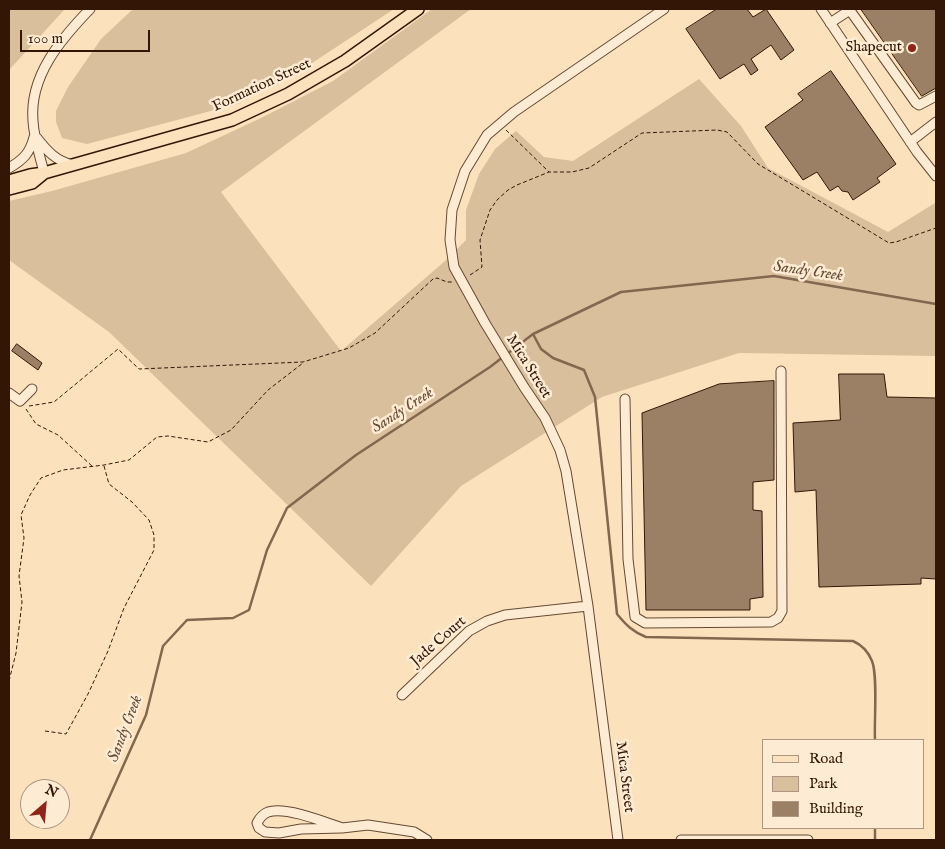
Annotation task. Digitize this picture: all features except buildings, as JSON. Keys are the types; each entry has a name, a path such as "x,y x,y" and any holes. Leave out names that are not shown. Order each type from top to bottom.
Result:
{"main road":[{"name":"Formation Street","path":"9,181 44,173 232,120 288,94 345,61 418,9"},
{"name":"Formation Street","path":"9,189 32,183 44,173"}],"street":[{"path":"44,173 33,120 33,106 37,86 45,65 59,42 90,9"},
{"name":"Mica Street","path":"618,840 588,606 571,496 562,457 545,418 485,323 454,267 450,240 452,210 465,171 487,135 514,112 664,9"},
{"path":"821,9 910,142 936,176"},
{"path":"830,23 849,9 916,103 919,105 924,104 936,96"},
{"path":"910,142 936,122"},
{"path":"35,136 54,157 62,162 73,165"},
{"path":"9,168 27,154 35,136"},
{"path":"625,400 628,559 635,617 645,623 771,622 778,618 782,611 781,371"},
{"path":"9,393 20,402 32,389"},
{"name":"Jade Court","path":"402,695 469,631 487,622 505,615 588,606"},
{"path":"342,828 312,817 282,811 268,812 257,823 259,828 265,832 279,833 301,829 342,828 368,825 414,832 429,839"},
{"path":"681,840 808,840"}],"path":[{"path":"500,124 549,172"},
{"path":"92,466 58,435 36,424 24,406 54,402 118,349 139,369 303,362 349,348 375,332 433,280 437,278 447,282 455,281 473,274 482,267 480,240 490,210 508,190 549,172 572,172 589,168 642,133 717,130 727,132 758,164 889,243 936,228"},
{"path":"9,681 16,653 22,602 19,576 24,538 21,516 41,478 63,470 129,460 157,437 168,436 208,442 231,430 268,390 303,362"},
{"path":"45,731 66,734 76,718 108,651 124,608 154,550 154,535 149,520 132,502 110,484 104,465"}],"green space":[{"path":"9,9 65,9 9,70"},
{"path":"133,9 394,9 291,77 237,104 87,144 62,138 56,122 56,111 68,87 101,39"},
{"path":"432,9 471,9 221,192 341,351 445,261 466,240 466,210 479,174 495,149 516,131 544,157 573,161 699,79 741,126 768,168 888,232 936,204 936,356 739,353 602,397 461,486 371,586 109,332 9,260 9,201 52,191 186,153 263,117 333,81"}],"waterway":[{"name":"Sandy Creek","path":"90,840 146,715 163,646 187,620 233,618 249,610 267,550 287,508 356,455 490,367 533,334 621,292 774,276 936,304"},
{"path":"533,334 541,349 553,358 584,370 595,397 617,614 620,618 633,630 646,637 853,641 867,651 874,668 875,739"},
{"path":"875,829 875,840"}],"place":[{"name":"Shapecut","path":"912,48"}]}
